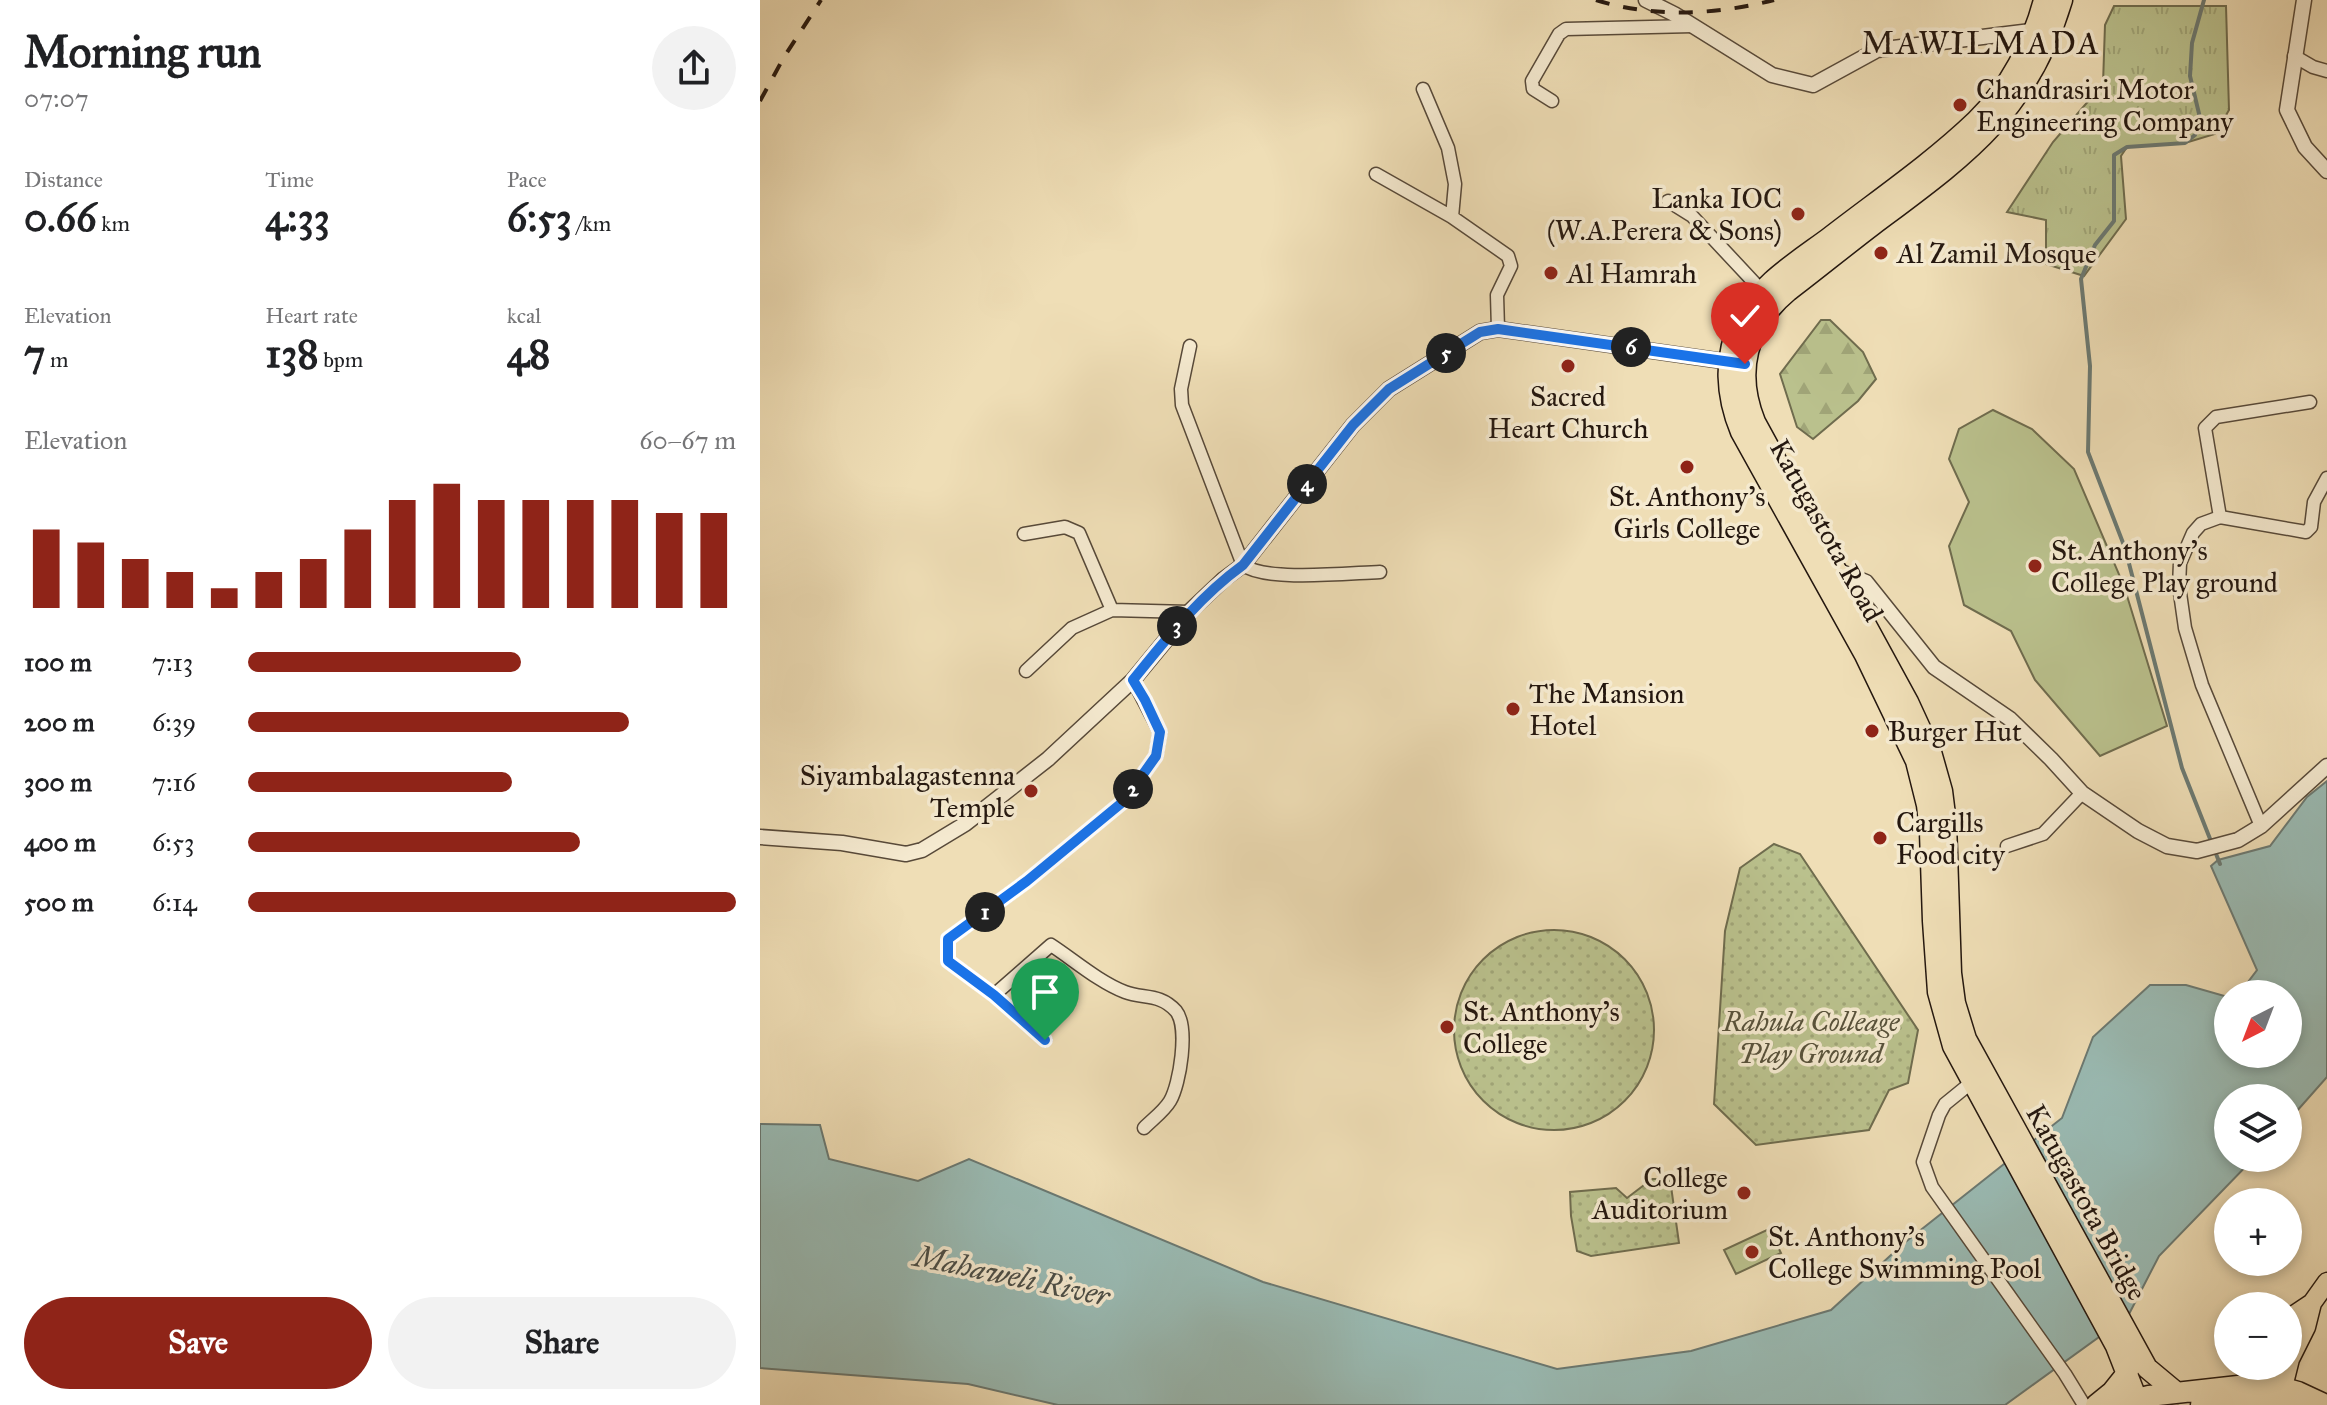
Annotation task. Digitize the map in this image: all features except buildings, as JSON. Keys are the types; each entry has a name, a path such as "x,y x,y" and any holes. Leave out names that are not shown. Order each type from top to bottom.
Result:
{"highway":[{"name":"Katugastota Road","path":"1737,363 1774,303 1975,145 2006,112 2028,80 2043,30 2044,0"},
{"name":"Katugastota Road","path":"1989,1097 1972,1082 1953,1046 1938,992 1928,818 1916,761 1755,422 1731,350 1740,322 1763,292 1794,264 1920,168 1977,120 2062,0"},
{"name":"Katugastota Road","path":"1826,568 1924,732 1937,772 1946,823 1949,945 1955,1003 1989,1097"},
{"name":"Katugastota Bridge","path":"1989,1097 2137,1370"},
{"path":"2137,1370 2177,1393"},
{"path":"2137,1370 2144,1401"},
{"path":"2096,1405 2137,1370"},
{"path":"2201,1405 2275,1389"},
{"path":"2114,1405 2177,1393 2275,1389 2314,1398 2326,1405"}],"main road":[{"path":"2302,1310 2312,1303 2327,1282"},
{"path":"2275,1389 2306,1327 2312,1303"}],"street":[{"path":"2304,0 2287,110 2305,147 2327,171"},
{"path":"1652,2 1772,75 1813,85 1877,50 2043,30"},
{"path":"1552,101 1533,89 1532,81 1559,34 1566,29 1693,26"},
{"path":"2294,56 2327,71"},
{"path":"1423,89 1448,148 1455,184 1452,217"},
{"path":"1376,174 1452,217 1508,256 1511,266 1497,295 1498,329"},
{"path":"1668,201 1692,216 1763,292"},
{"path":"760,837 842,843 906,854 922,850 965,824 1048,759 1133,680 1189,612 1243,565 1353,425 1389,389 1480,332 1498,329 1737,363"},
{"path":"1190,346 1181,389 1182,405 1243,565 1250,570 1281,574 1380,572"},
{"path":"2220,517 2205,428 2216,417 2310,402"},
{"path":"2261,826 2202,685 2185,628 2179,586 2180,563 2193,533 2201,524 2220,517 2306,532 2311,527 2314,502 2327,478"},
{"path":"1024,534 1065,527 1079,533 1112,610"},
{"path":"1826,568 1866,582 1934,667 2010,719 2082,793 2138,831 2167,846 2197,851 2227,844 2261,826 2327,766"},
{"path":"1026,671 1072,628 1112,610 1189,612"},
{"path":"1045,1040 994,995 948,961 948,939 1027,881 1124,801 1156,756 1160,732 1133,680"},
{"path":"2007,846 2043,834 2082,793"},
{"path":"994,995 1051,945 1114,987 1128,993 1155,996 1176,1012 1184,1030 1175,1091 1169,1104 1144,1128"},
{"path":"1972,1082 1945,1104 1923,1162 1932,1187 2084,1405"}],"green space":[{"path":"2114,6 2226,6 2229,110 2215,134 2185,143 2127,147 2121,156 2126,219 2084,276 2046,264 2046,220 2007,212 2053,142 2103,84 2105,25"},
{"path":"1821,320 1830,320 1863,352 1876,379 1858,401 1813,439 1797,427 1780,374"},
{"name":"St. Anthony's College Play ground","path":"1993,410 2032,429 2074,469 2124,586 2167,726 2100,756 2035,680 2011,631 1964,605 1949,546 1969,502 1949,459 1959,429"},
{"name":"Rahula Colleage Play Ground","path":"1774,844 1800,854 1918,1030 1908,1083 1889,1090 1869,1130 1756,1145 1714,1104 1725,931 1740,868"},
{"path":"1554,930 1592,938 1624,960 1646,992 1654,1030 1646,1068 1624,1100 1592,1122 1554,1130 1516,1122 1484,1100 1462,1068 1454,1030 1462,992 1484,960 1516,938"},
{"path":"1652,1179 1670,1179 1679,1243 1591,1256 1577,1251 1570,1192 1616,1188 1627,1198"},
{"name":"St. Anthony's College Swimming Pool","path":"1769,1229 1781,1253 1736,1274 1724,1250"}],"water":[{"name":"Mahaweli River","path":"2327,781 2327,1077 2302,1105 2302,1084 2214,1084 2214,1172 2240,1172 2225,1188 2214,1188 2214,1199 2159,1256 2128,1316 2005,1405 1058,1405 968,1384 760,1368 760,1124 820,1125 829,1159 918,1181 969,1159 1263,1282 1557,1369 1691,1351 1831,1310 1903,1244 2062,1118 2093,1037 2150,985 2186,985 2214,993 2214,1068 2302,1068 2302,980 2250,980 2257,970 2211,866 2218,860 2270,846 2307,797"}],"waterway":[{"path":"2204,0 2192,43 2190,76 2201,122 2195,135 2185,143 2127,147 2114,155 2114,221 2095,245 2081,279 2090,366 2088,452 2125,548 2182,768 2220,864"}],"railway":[{"path":"760,101 821,0"},
{"path":"1596,0 1662,12 1730,9 1774,0"}],"place":[{"name":"Chandrasiri Motor Engineering Company","path":"1960,105"},
{"name":"Lanka IOC (W.A.Perera & Sons)","path":"1798,214"},
{"name":"Al Zamil Mosque","path":"1881,253"},
{"name":"Al Hamrah","path":"1551,273"},
{"name":"Sacred Heart Church","path":"1568,366"},
{"name":"St. Anthony's Girls College","path":"1687,467"},
{"name":"St. Anthony's College Play ground","path":"2035,566"},
{"name":"The Mansion Hotel","path":"1513,709"},
{"name":"Burger Hut","path":"1872,731"},
{"name":"Siyambalagastenna Temple","path":"1031,791"},
{"name":"Cargills Food city","path":"1880,838"},
{"name":"St. Anthony's College","path":"1447,1027"},
{"name":"College Auditorium","path":"1744,1193"},
{"name":"St. Anthony's College Swimming Pool","path":"1752,1252"}],"district":[{"name":"MAWILMADA","path":"1981,43"}],"route":[{"path":"1045,1040 994,995 948,961 948,939 1027,881 1124,801 1156,756 1160,732 1133,680 1189,612 1243,565 1353,425 1389,389 1480,332 1498,329 1745,364"}]}
